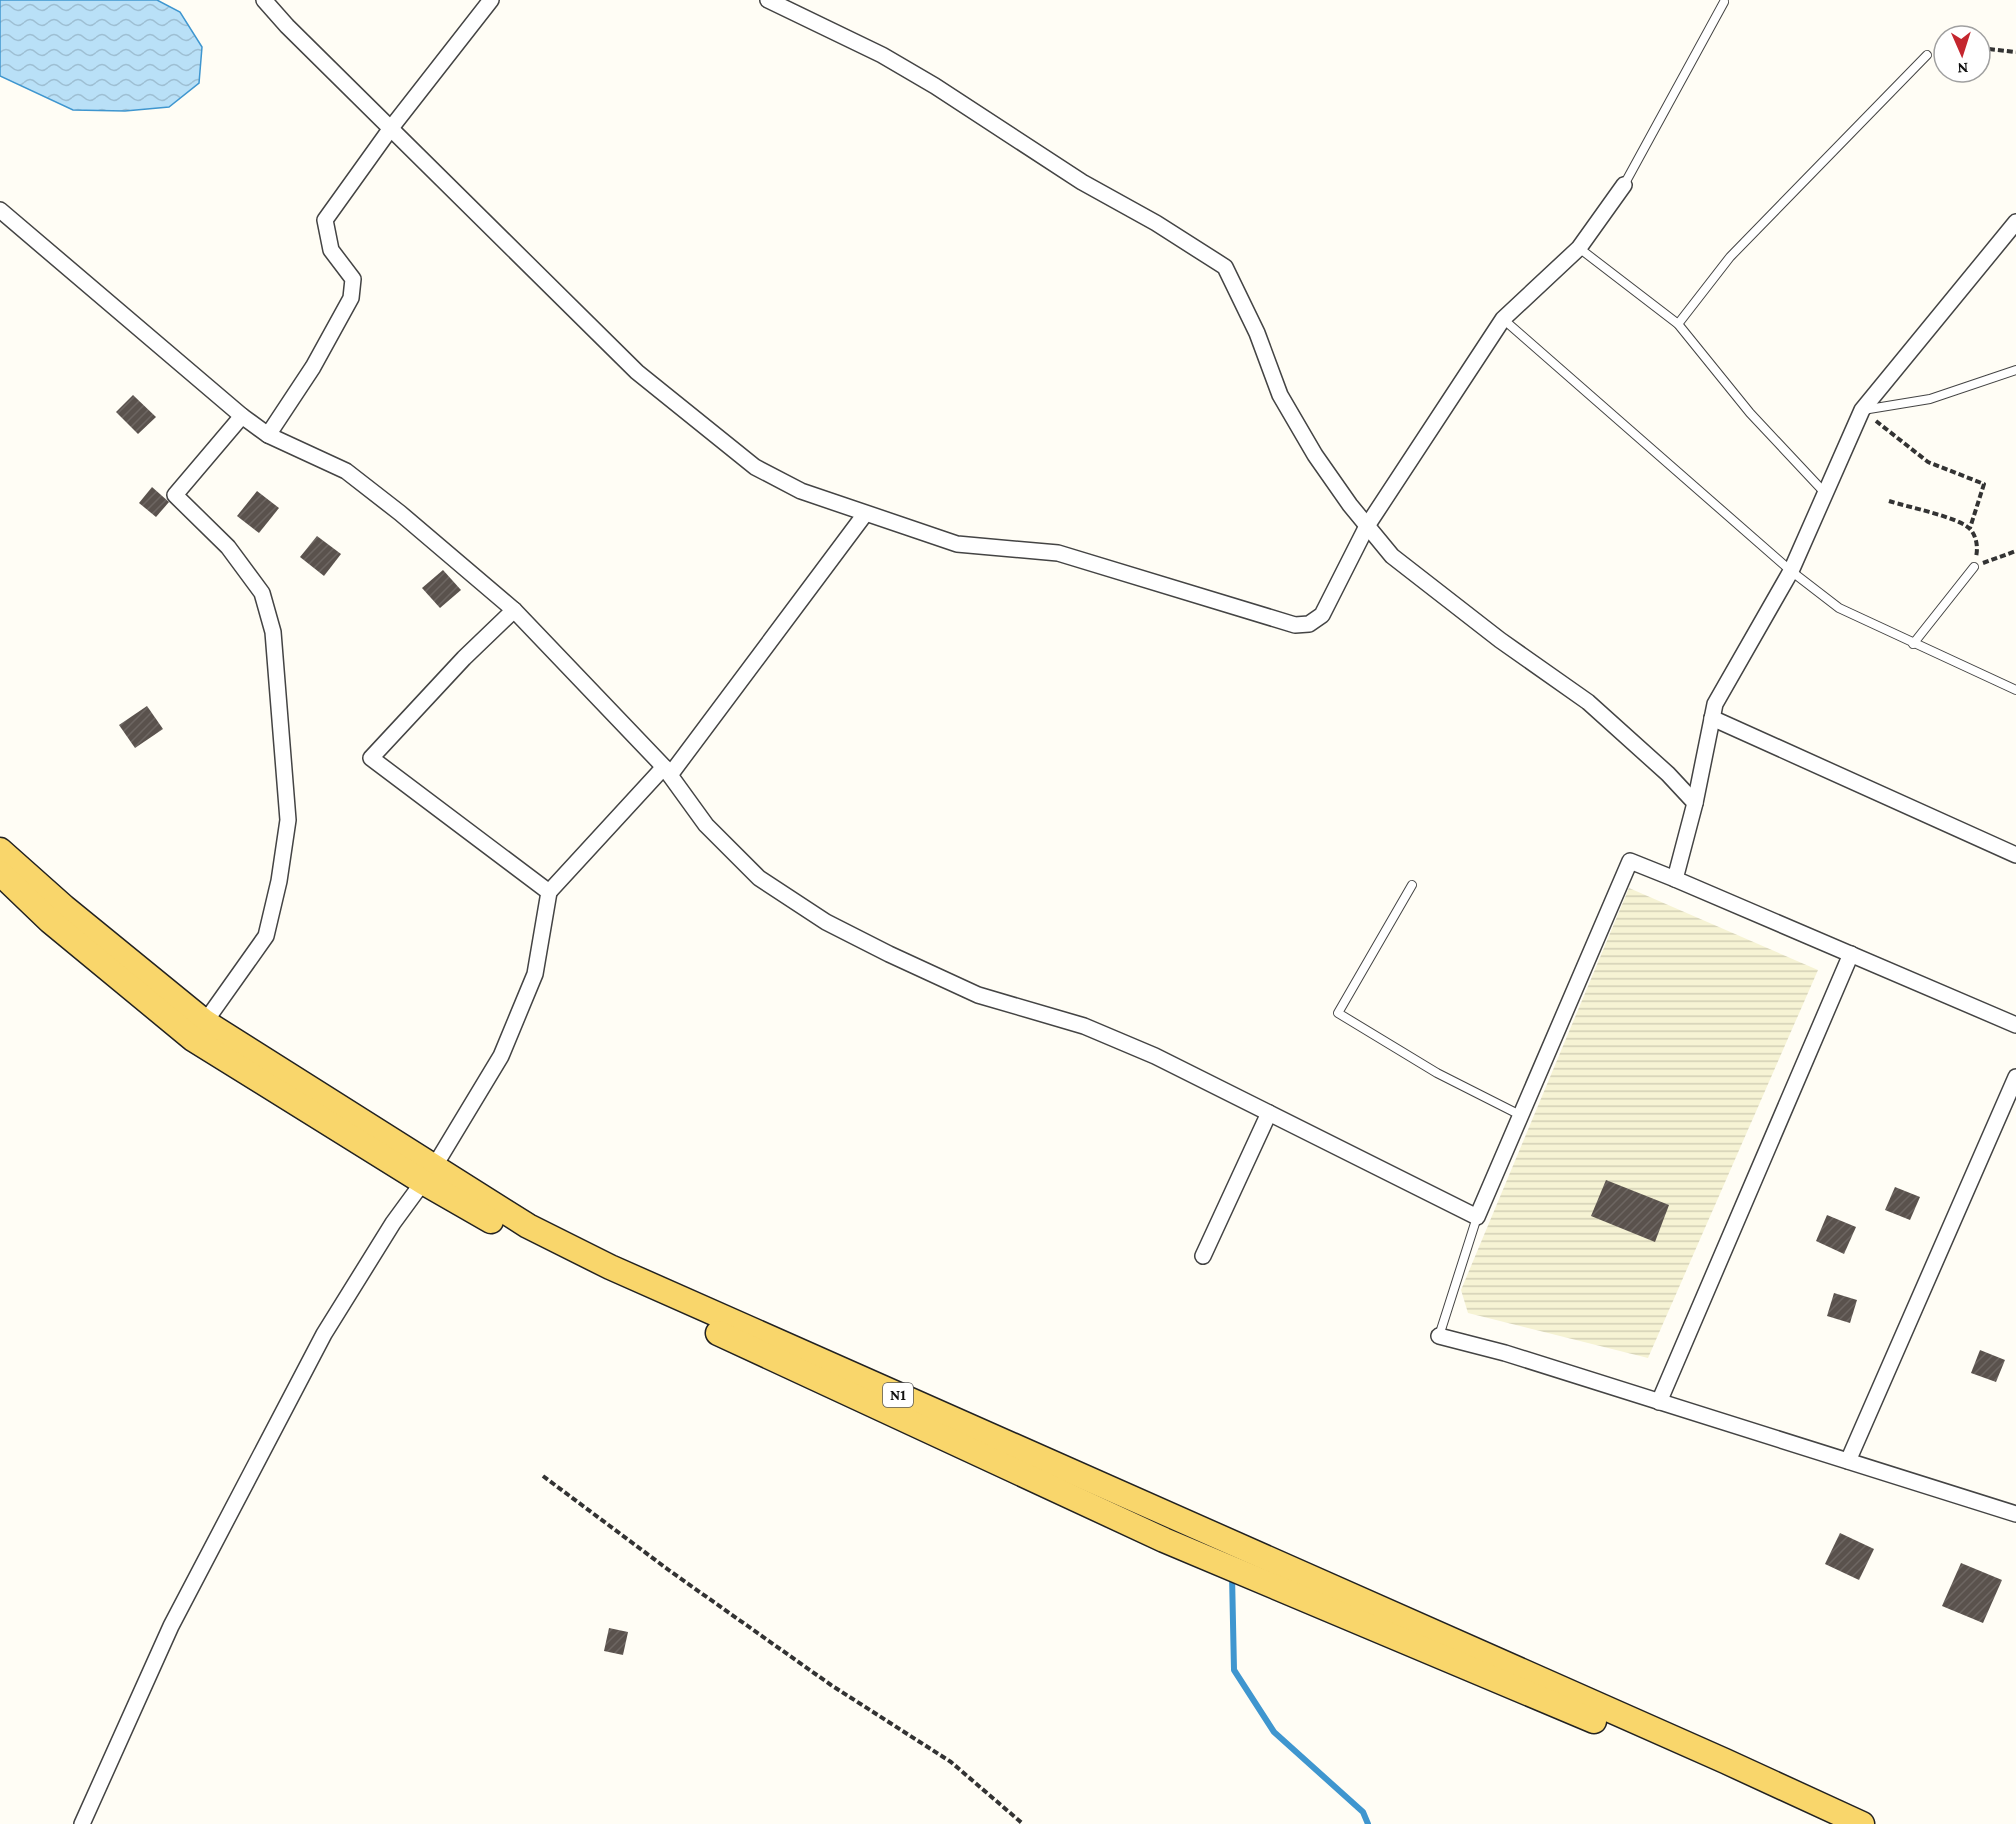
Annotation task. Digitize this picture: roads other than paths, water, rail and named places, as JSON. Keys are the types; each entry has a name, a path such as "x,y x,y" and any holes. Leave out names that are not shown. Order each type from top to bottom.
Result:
{"main road":[{"name":"N1","path":"0,850 64,907 205,1022 428,1174"},
{"name":"N1","path":"0,873 50,921 193,1039 428,1174 610,1267 1828,1824"},
{"name":"N1","path":"1413,1634 1862,1824"}],"street":[{"path":"264,0 286,26 637,372 755,468 801,491 957,544 1058,553 1295,625 1309,624 1322,615 1367,526 1503,319 1579,248 1624,185"},
{"path":"268,435 313,367 351,298 353,279 331,250 325,220 391,128 491,0"},
{"path":"768,0 882,55 1035,150 1082,182 1156,223 1224,267 1257,333 1280,395 1315,455 1350,505 1392,556 1500,640 1588,702 1668,774 1695,802"},
{"path":"0,210 242,416 268,435 346,471 400,513 514,610 667,771 706,825 759,878 826,922 978,994 1084,1026 1135,1047 1477,1217 1630,861 2016,1025"},
{"path":"1675,879 1695,802 1714,704 1791,570 1862,410 2016,222"},
{"path":"205,1022 266,936 279,881 288,820 273,632 262,593 228,547 174,495 242,416"},
{"path":"82,1824 171,1626 324,1334 501,1056 535,974 549,892 667,771 865,514"},
{"path":"514,610 464,658 371,758 549,892"},
{"path":"1712,718 2016,855"},
{"path":"1659,1402 1851,954"},
{"path":"1848,1461 2016,1077"},
{"path":"1203,1256 1269,1113"},
{"path":"1439,1336 1505,1353 2016,1514"}],"lane":[{"path":"1624,185 1724,2"},
{"path":"1678,324 1730,257 1927,55"},
{"path":"1579,248 1678,324 1750,413 1825,493"},
{"path":"1503,319 1791,570 1839,609 2016,690"},
{"path":"1862,410 1930,399 2016,370"},
{"path":"1913,644 1974,567"},
{"path":"1412,885 1338,1013 1437,1073 1522,1116"},
{"path":"1439,1336 1477,1217"}],"water":[{"path":"0,0 157,0 180,12 202,47 199,83 169,107 125,111 73,110 0,76"}],"waterway":[{"path":"1232,1575 1234,1670 1274,1732 1363,1812 1368,1824"}]}
